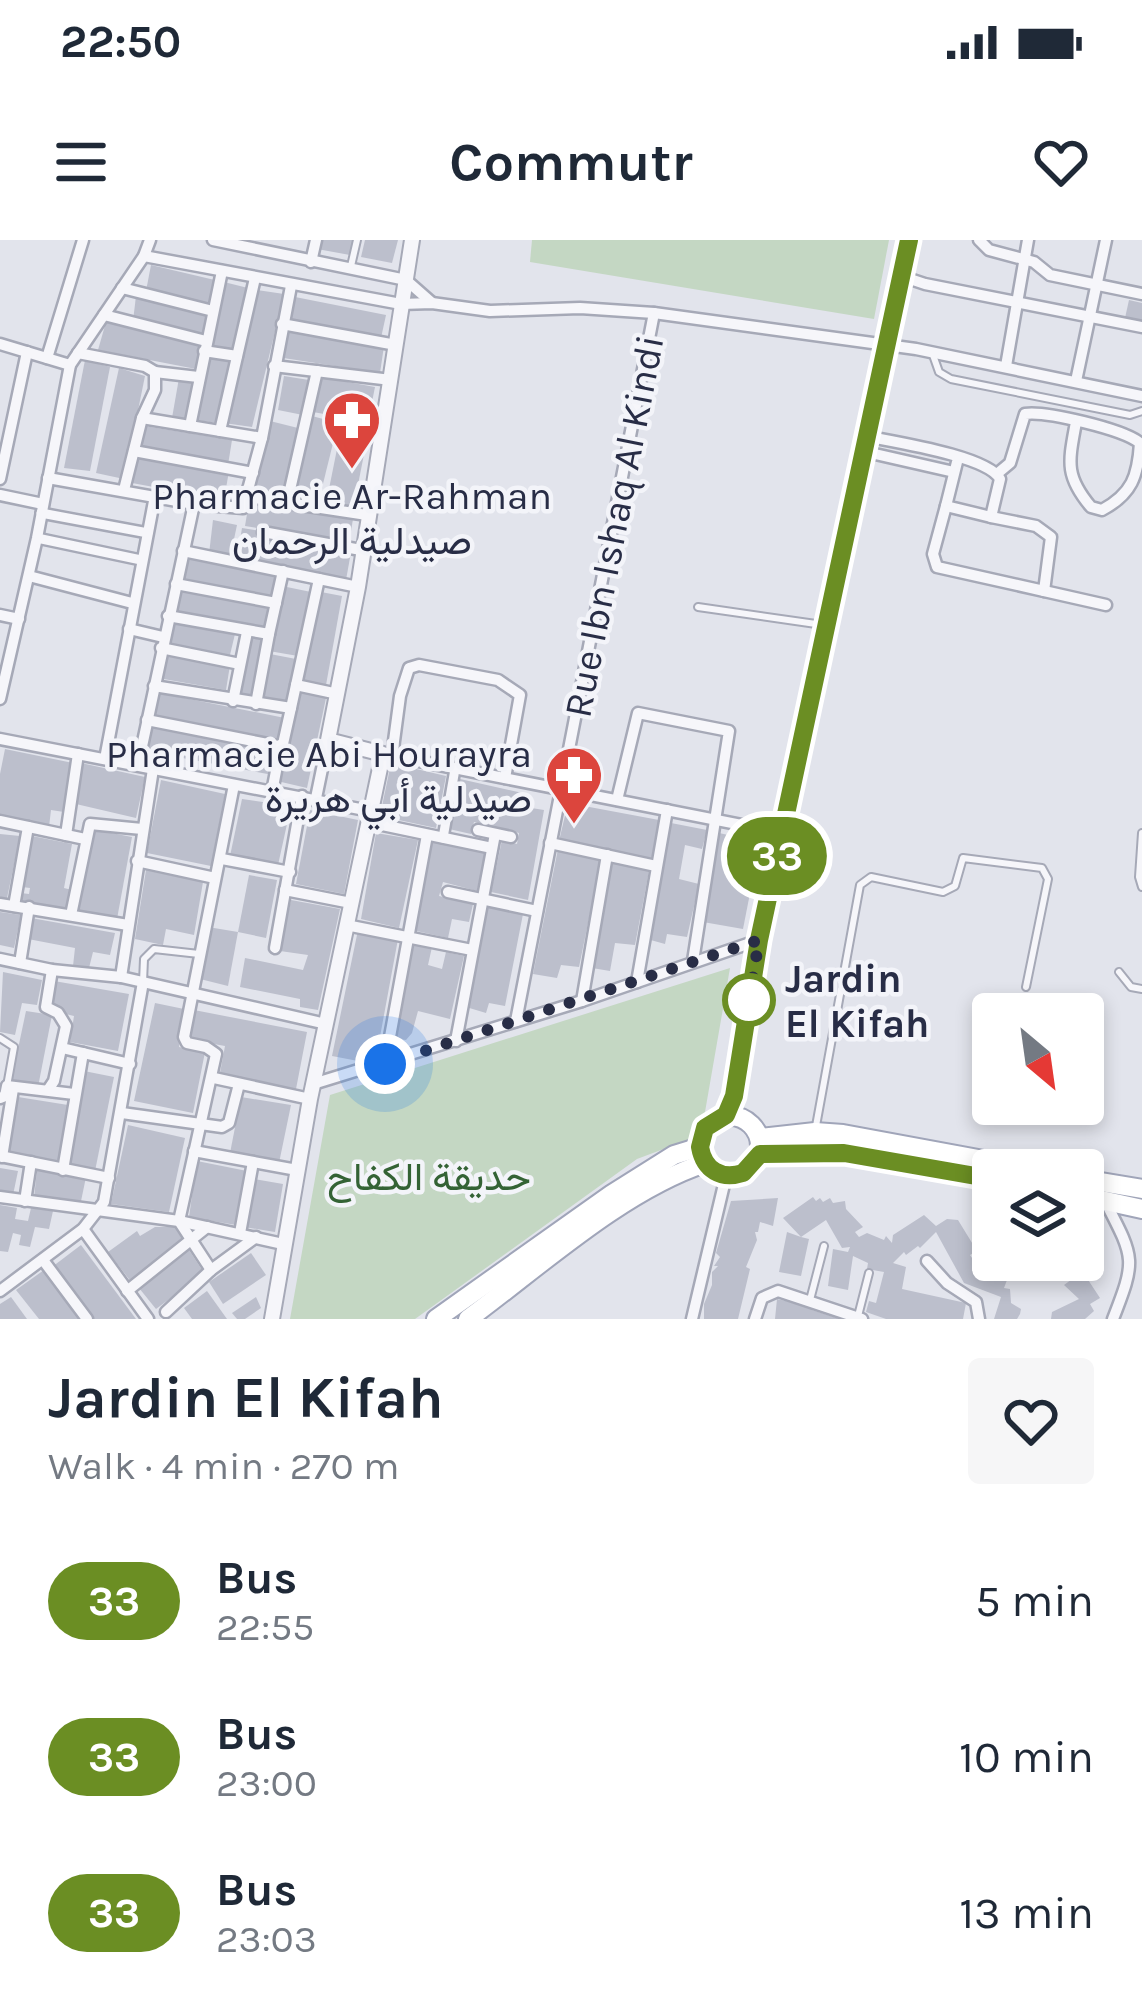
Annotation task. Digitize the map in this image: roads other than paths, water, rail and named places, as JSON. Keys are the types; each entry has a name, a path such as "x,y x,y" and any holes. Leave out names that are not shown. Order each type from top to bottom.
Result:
{"main road":[{"path":"468,1319 620,1208 703,1155 705,1128 731,1116 749,1122 760,1146"},
{"path":"436,1319 674,1155 703,1155 726,1176 743,1173 760,1146 814,1132 888,1140 972,1157"},
{"path":"760,1146 844,1153 972,1175"},
{"path":"1104,1183 1142,1189"},
{"path":"1105,1200 1142,1209"}],"street":[{"path":"47,358 83,240"},
{"path":"0,699 70,365 150,240"},
{"path":"213,240 406,280 432,303"},
{"path":"311,262 316,240"},
{"path":"316,799 358,587 412,240"},
{"path":"731,1116 759,940 909,240"},
{"path":"979,240 989,250 1024,259 1050,275 1142,295"},
{"path":"1006,366 1028,240"},
{"path":"1076,381 1106,240"},
{"path":"144,256 401,304 490,311 580,308 654,313 888,345 1142,396"},
{"path":"190,426 222,271"},
{"path":"901,276 1142,327"},
{"path":"220,431 255,278"},
{"path":"48,478 236,510 246,505 291,286"},
{"path":"122,288 213,311"},
{"name":"Rue Ibn Ishaq Al Kindi","path":"516,1022 654,313"},
{"path":"104,315 237,356"},
{"path":"282,324 396,345"},
{"path":"0,344 70,365"},
{"path":"0,479 27,352"},
{"path":"78,353 145,366 154,372 198,377"},
{"path":"274,366 391,380"},
{"path":"287,503 317,371"},
{"path":"124,490 142,418 155,390 154,372"},
{"path":"992,517 998,473 1010,463 1024,414 1076,422 1129,434 1140,443 1132,488 1102,510 1085,501 1068,470 1076,422"},
{"path":"142,418 262,438"},
{"path":"864,443 958,458 998,473"},
{"path":"864,443 954,472"},
{"path":"134,451 254,473"},
{"path":"958,458 933,554 937,567 1106,605"},
{"path":"0,495 148,533"},
{"path":"105,759 155,496"},
{"path":"248,497 367,515"},
{"path":"138,765 194,504"},
{"path":"946,506 1036,526 1051,537 1044,591"},
{"path":"263,532 362,550"},
{"path":"37,538 141,560"},
{"path":"183,551 358,587"},
{"path":"256,704 283,572"},
{"path":"29,576 132,603"},
{"path":"272,792 319,579"},
{"path":"176,584 276,603"},
{"path":"0,615 19,619"},
{"path":"168,616 269,634"},
{"path":"129,629 240,664"},
{"path":"233,701 247,632"},
{"path":"272,1319 346,925 369,816 409,668 419,665 498,680 520,695 505,778"},
{"path":"296,685 338,694"},
{"path":"154,686 290,708"},
{"path":"617,800 638,713 729,731 693,961"},
{"path":"147,720 281,746"},
{"path":"0,739 316,799 427,835 492,848"},
{"path":"328,740 782,832"},
{"path":"66,835 78,754"},
{"path":"121,977 153,769"},
{"path":"443,838 455,769"},
{"path":"211,1270 179,1221 216,1054 184,1040 234,785"},
{"path":"275,948 302,796"},
{"path":"638,982 667,810"},
{"path":"0,821 85,839"},
{"path":"70,914 92,822 142,829"},
{"path":"14,906 28,827"},
{"path":"478,830 512,837"},
{"path":"456,1041 495,834"},
{"path":"385,1064 427,835"},
{"path":"550,843 656,866"},
{"path":"582,1001 608,855"},
{"path":"222,860 290,872"},
{"path":"137,861 215,878"},
{"path":"285,890 351,903"},
{"path":"448,892 537,911"},
{"path":"0,904 128,925"},
{"path":"20,963 29,908"},
{"path":"346,925 472,950"},
{"path":"214,1078 312,1092 759,940"},
{"path":"0,959 121,977 326,1024"},
{"path":"47,1090 66,1026 46,1005 52,970"},
{"path":"0,1291 99,1212 122,1113 143,982"},
{"path":"62,1048 130,1064"},
{"path":"64,1170 83,1053"},
{"path":"122,1113 226,1125 238,1084"},
{"path":"10,1086 74,1094"},
{"path":"0,1098 10,1086"},
{"path":"10,1086 1,1157 109,1178"},
{"path":"194,1151 297,1170"},
{"path":"25,1201 32,1162"},
{"path":"240,1233 253,1162"},
{"path":"692,1319 726,1176"},
{"path":"0,1197 179,1221 283,1244"},
{"path":"1105,1200 1131,1256 1130,1276 1113,1319"},
{"path":"127,1291 207,1227"},
{"path":"83,1229 148,1319"},
{"path":"164,1317 211,1270 256,1237"},
{"path":"43,1260 87,1319"},
{"path":"927,1261 946,1283 976,1303 979,1319"},
{"path":"755,1319 766,1293 785,1292 859,1318"}],"lane":[{"path":"350,271 357,240"},
{"path":"932,352 946,378 1130,416 1142,411"},
{"path":"1016,393 1022,370"},
{"path":"1072,404 1076,381"},
{"path":"698,607 826,626"},
{"path":"1142,833 1142,887"},
{"path":"814,1132 860,885 865,880 871,877 943,892 955,886 963,858 970,856 1042,868 1048,879 1027,987"},
{"path":"143,982 144,959 154,949 200,954"},
{"path":"1119,972 1131,987 1142,988"},
{"path":"0,1038 14,1047 10,1086"},
{"path":"810,1300 824,1246"},
{"path":"859,1318 869,1274"}],"place":[{"name":"Pharmacie Ar-Rahman صيدلية الرحمان","path":"352,471"},
{"name":"Pharmacie Abi Hourayra صيدلية أبي هريرة","path":"574,826"},
{"name":"Jardin El Kifah","path":"749,1000"}],"park label":[{"name":"حديقة الكفاح","path":"429,1176"}]}
